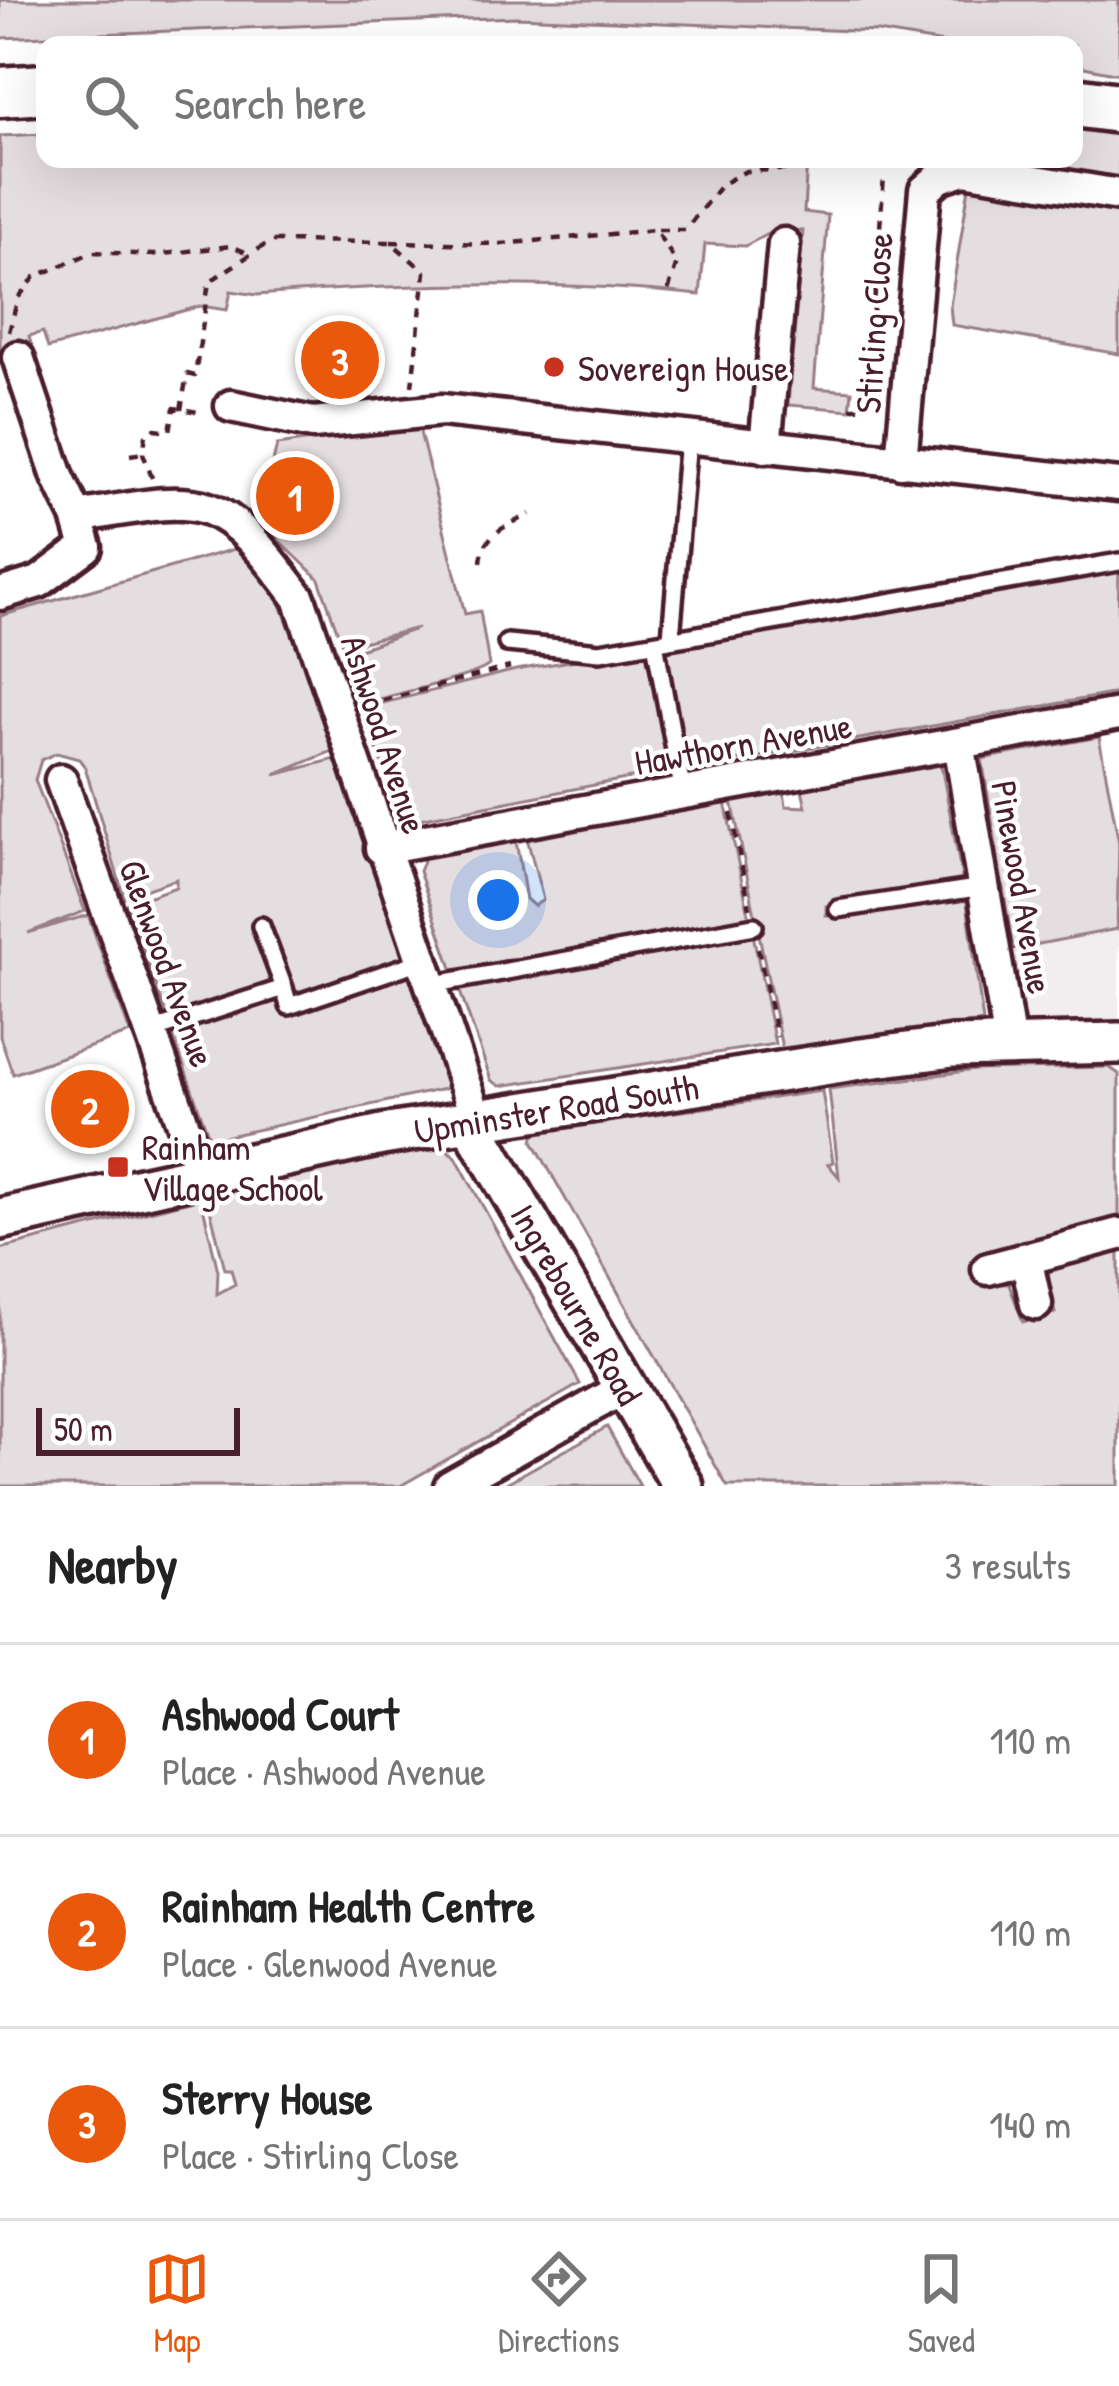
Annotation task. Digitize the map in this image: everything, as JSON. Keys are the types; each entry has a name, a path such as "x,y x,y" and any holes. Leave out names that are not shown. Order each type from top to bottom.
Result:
{"main road":[{"path":"0,92 36,90"},
{"path":"1083,103 1119,109"}],"street":[{"name":"Stirling Close","path":"902,461 925,190 940,177 964,170 1119,195"},
{"path":"765,447 784,244"},
{"path":"0,594 40,582 86,547 88,515 58,477 18,357"},
{"name":"Stirling Close","path":"221,403 314,423 410,410 1119,485"},
{"name":"Ashwood Avenue","path":"88,515 175,500 224,514 260,545 299,598 475,1123"},
{"name":"Hawthorn Avenue","path":"381,848 1119,714"},
{"name":"Pinewood Avenue","path":"958,743 1010,1044"},
{"name":"Glenwood Avenue","path":"61,781 200,1172"},
{"name":"Upminster Road South","path":"0,1219 200,1172 861,1059 1010,1044 1119,1043"},
{"name":"Ingrebourne Road","path":"475,1123 682,1486"},
{"path":"988,1269 1119,1234"},
{"path":"1026,1258 1036,1304"},
{"path":"450,1486 626,1388"}],"lane":[{"path":"683,793 663,640 688,439"},
{"path":"506,643 563,651 663,640 1119,562"},
{"path":"838,909 983,887"},
{"path":"261,926 289,1006 426,973 754,926"},
{"path":"151,1031 284,988"}],"path":[{"path":"181,410 187,374 195,376 209,282 271,241 500,244 685,230 722,184 746,171 812,170"},
{"path":"850,408 866,408 884,176"},
{"path":"655,230 676,263 668,291"},
{"path":"391,242 424,272 410,410"},
{"path":"18,357 9,350 9,331 18,298 35,277 104,250 154,255 231,247 250,254"},
{"path":"874,305 885,306"},
{"path":"146,435 155,429 170,431 174,408 209,413 221,403"},
{"path":"140,504 136,488 154,485 143,453 144,425"},
{"path":"130,455 143,453"},
{"path":"481,562 482,549 494,532 530,514"},
{"path":"336,714 563,651"}],"shaded area":[{"path":"0,0 1119,0 1119,74 1083,67 1083,36 902,36 516,17 0,38"},
{"path":"1083,125 1119,130 1119,179 1044,168 1083,168"},
{"path":"36,134 36,168 806,168 804,212 828,215 814,388 852,391 850,410 788,405 803,231 777,229 745,246 705,244 700,295 534,285 257,295 231,291 227,310 201,306 48,348 43,332 29,336 33,352 0,362 0,136"},
{"path":"969,187 1119,209 1119,354 952,325 950,306"},
{"path":"418,424 465,614 480,611 489,665 450,681 360,704 346,654 418,628 343,647 319,579 259,521 277,445"},
{"path":"238,548 277,594 335,750 275,775 339,758 408,958 291,999 274,938 269,940 279,983 169,1022 127,904 176,887 176,879 124,897 85,767 79,759 57,753 41,760 35,780 85,911 28,933 88,915 130,1033 13,1074 0,1037 0,616"},
{"path":"1119,567 1117,693 686,770 664,645"},
{"path":"643,649 652,659 672,770 409,821 400,816 363,708 516,670"},
{"path":"1099,737 1119,843 1117,929 1013,949 982,759"},
{"path":"941,765 963,883 826,906 826,915 966,895 983,1022 782,1048 732,801 784,792 786,806 806,807 802,789"},
{"path":"725,802 750,919 454,974 419,871 425,857 516,841 526,899 534,906 543,900 527,838"},
{"path":"1114,907 1119,907 1119,1043 1010,1044 994,953 1116,929"},
{"path":"753,934 775,1044 500,1086 491,1080 458,986"},
{"path":"413,970 453,1087 210,1140 171,1030 284,995 287,1010"},
{"path":"1109,1067 1119,1074 1119,1219 971,1260 978,1283 1009,1284 1023,1322 1055,1313 1047,1281 1050,1268 1119,1247 1119,1486 727,1486 533,1141 535,1132 822,1091 833,1162 828,1164 839,1177 829,1089 975,1070"},
{"path":"442,1146 456,1157 580,1384 400,1486 0,1486 0,1249 201,1198 218,1271 217,1294 235,1284 231,1269 225,1269 207,1197"},
{"path":"607,1427 640,1486 501,1486"}],"place":[{"name":"Sterry House","path":"340,360"},
{"name":"Sovereign House","path":"554,367"},
{"name":"Ashwood Court","path":"295,496"},
{"name":"Rainham Health Centre","path":"90,1109"},
{"name":"Rainham Village School","path":"118,1167"}]}
